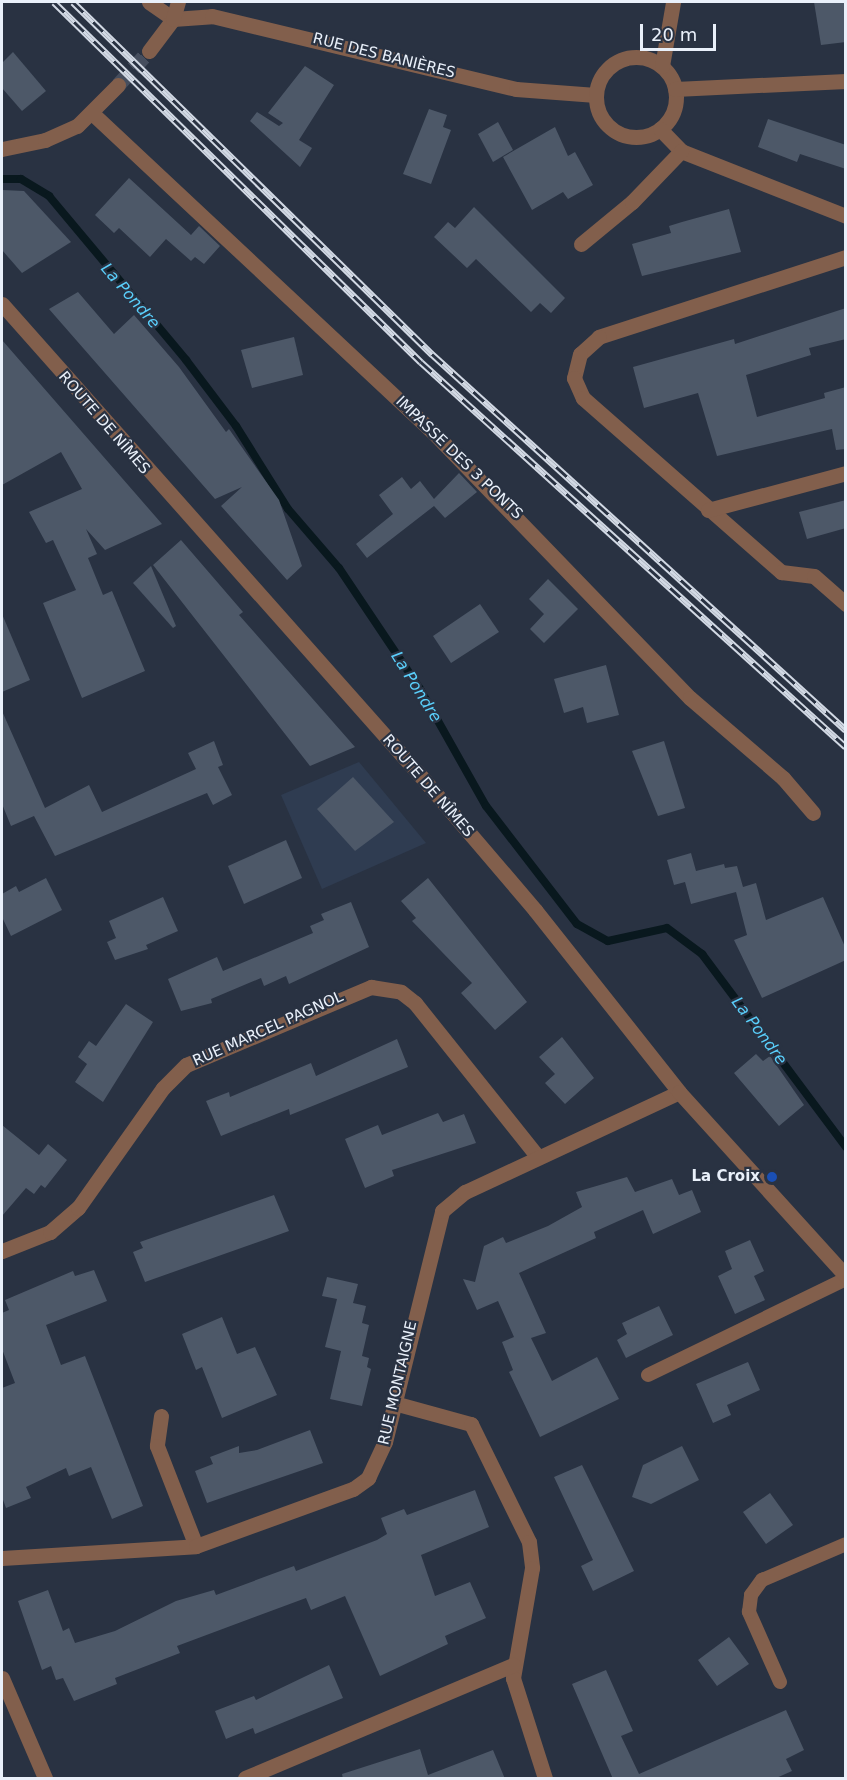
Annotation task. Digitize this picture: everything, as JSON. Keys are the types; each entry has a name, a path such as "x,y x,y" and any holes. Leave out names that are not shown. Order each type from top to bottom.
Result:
{"street":[{"path":"148,2 173,19"},
{"path":"149,51 173,19 178,2"},
{"path":"662,66 638,57 620,60 605,71 596,94 602,120 622,135 649,135 660,129 673,111 675,89 662,66 673,2"},
{"name":"RUE DES BANIÈRES","path":"173,19 212,16 516,89 596,94"},
{"path":"675,89 846,81"},
{"path":"2,149 60,135 93,114 118,85"},
{"name":"IMPASSE DES 3 PONTS","path":"93,114 432,431 690,698 783,778 813,813"},
{"path":"660,129 681,151 846,216"},
{"path":"581,244 632,202 681,151"},
{"path":"846,257 599,337 580,354 574,378 583,398 781,572 814,576 846,604"},
{"name":"ROUTE DE NÎMES","path":"2,304 425,781 679,1092 846,1277"},
{"path":"708,510 846,473"},
{"name":"RUE MARCEL PAGNOL","path":"2,1251 50,1232 78,1208 163,1088 186,1065 371,987 401,992 415,1003 538,1157"},
{"name":"RUE MONTAIGNE","path":"2,1558 196,1546 353,1489 378,1462 442,1210 465,1192 679,1092"},
{"path":"394,1402 471,1424 501,1481 531,1558 513,1665 545,1779"},
{"path":"161,1416 157,1446 196,1546"},
{"path":"245,1779 513,1665"},
{"path":"2,1678 45,1779"}],"lane":[{"path":"648,1375 846,1277"},
{"path":"780,1682 749,1612 751,1595 762,1580 846,1544"}],"shaded area":[{"path":"359,762 426,843 322,889 281,795"}],"building":[{"path":"814,2 846,2 846,42 821,45"},
{"path":"13,52 46,91 22,111 2,88 2,63"},
{"path":"305,66 334,85 299,140 312,148 300,167 250,121 257,112 279,126 283,123 268,113"},
{"path":"429,109 447,115 443,127 451,130 431,184 403,174"},
{"path":"768,119 846,145 846,169 800,154 797,162 758,147"},
{"path":"498,122 513,150 493,162 478,134"},
{"path":"555,127 568,156 575,152 593,185 568,199 563,192 532,210 503,157"},
{"path":"129,178 191,235 199,226 220,246 204,264 195,257 191,261 166,239 150,257 119,228 114,233 95,215"},
{"path":"2,190 24,191 71,242 22,273 2,250"},
{"path":"474,207 565,298 551,313 540,303 531,312 476,259 467,268 434,237 448,222 455,228"},
{"path":"729,209 741,252 642,276 632,244 671,233 669,226"},
{"path":"78,292 114,334 134,315 179,367 226,432 229,429 279,500 302,566 287,580 221,506 242,487 215,499 49,309"},
{"path":"846,308 846,339 809,348 811,355 746,375 757,417 825,398 824,393 846,387 846,449 836,450 832,429 717,456 698,393 644,408 633,367 734,339 735,344"},
{"path":"294,337 303,375 252,388 241,350"},
{"path":"2,340 162,524 105,550 86,529 97,554 88,558 103,595 112,591 145,671 82,698 43,603 76,590 53,540 46,543 29,512 82,489 61,452 2,485"},
{"path":"459,473 477,492 445,518 434,506 367,558 356,544 393,514 379,495 402,477 411,489 420,481 434,499"},
{"path":"846,500 846,528 807,539 799,512"},
{"path":"181,540 243,612 239,615 355,747 310,766 153,565"},
{"path":"151,566 176,626 173,628 133,583"},
{"path":"548,579 578,609 544,643 530,629 544,614 529,599"},
{"path":"480,604 499,632 451,663 433,636"},
{"path":"2,614 30,680 2,692"},
{"path":"606,665 619,715 587,723 583,707 564,713 554,679"},
{"path":"2,711 45,808 89,785 102,812 196,769 188,753 214,741 223,765 218,767 232,795 213,805 207,793 55,856 34,816 11,826 2,804"},
{"path":"664,741 685,808 658,816 632,751"},
{"path":"353,777 394,822 355,851 317,809"},
{"path":"286,840 302,878 244,904 228,866"},
{"path":"691,853 696,871 724,864 725,868 737,866 743,887 756,883 766,920 823,897 846,949 846,960 762,998 734,940 747,935 736,892 691,904 685,882 674,885 667,860"},
{"path":"46,878 62,910 11,936 2,917 2,894 16,886 19,892"},
{"path":"428,878 527,1002 495,1030 461,993 472,983 412,921 416,918 401,901"},
{"path":"163,897 178,931 146,945 148,949 115,960 107,942 116,938 109,921"},
{"path":"351,902 369,947 289,984 286,976 264,986 261,978 211,999 212,1003 181,1011 168,979 217,957 223,971 313,933 310,926 324,920 321,914"},
{"path":"126,1004 153,1022 103,1102 75,1082 87,1064 78,1057 89,1041 96,1046"},
{"path":"562,1037 594,1078 565,1104 545,1083 555,1074 539,1057"},
{"path":"397,1039 408,1067 290,1115 289,1109 221,1136 206,1101 229,1092 230,1097 311,1063 316,1076"},
{"path":"756,1054 763,1061 770,1056 804,1105 779,1126 734,1073"},
{"path":"438,1113 443,1122 464,1114 476,1143 392,1170 394,1176 365,1188 345,1139 378,1125 382,1135"},
{"path":"2,1125 39,1155 48,1144 67,1160 45,1188 41,1185 34,1194 26,1188 2,1216"},
{"path":"627,1177 635,1192 672,1179 679,1195 692,1190 701,1212 653,1234 643,1210 594,1232 596,1238 519,1273 546,1333 531,1338 552,1381 597,1357 619,1399 540,1437 509,1372 513,1370 502,1342 514,1337 498,1301 477,1310 463,1279 475,1282 484,1246 503,1237 506,1243 548,1226 582,1207 576,1192"},
{"path":"274,1195 289,1231 145,1282 133,1252 143,1248 140,1242"},
{"path":"750,1240 764,1271 754,1276 765,1300 735,1314 718,1276 732,1269 725,1251"},
{"path":"94,1270 107,1301 46,1325 61,1365 85,1356 143,1506 112,1519 91,1467 69,1476 66,1468 26,1487 31,1498 6,1508 2,1497 2,1388 15,1383 2,1349 2,1313 9,1310 5,1300 73,1271 75,1276"},
{"path":"327,1277 358,1284 353,1303 366,1306 362,1323 369,1325 362,1356 369,1358 367,1367 371,1369 362,1406 330,1399 341,1351 325,1347 337,1299 322,1296"},
{"path":"659,1306 673,1335 626,1358 617,1340 627,1334 622,1323"},
{"path":"222,1317 237,1354 255,1347 277,1395 222,1418 202,1367 196,1370 182,1334"},
{"path":"748,1362 760,1390 727,1405 731,1415 713,1423 696,1384"},
{"path":"310,1430 323,1463 207,1503 195,1471 213,1464 210,1457 239,1446 239,1453 257,1450"},
{"path":"682,1446 699,1480 651,1504 632,1497 643,1465"},
{"path":"582,1465 634,1571 593,1591 581,1566 593,1560 554,1477"},
{"path":"475,1490 489,1527 421,1555 435,1596 470,1582 486,1618 445,1636 448,1644 380,1676 345,1596 311,1610 306,1598 177,1646 180,1653 115,1678 117,1684 74,1701 63,1678 56,1680 51,1666 42,1670 18,1601 48,1590 63,1631 69,1628 75,1643 115,1631 176,1601 214,1590 216,1595 294,1566 296,1571 387,1534 381,1518 404,1509 407,1515"},
{"path":"770,1493 793,1525 766,1544 743,1512"},
{"path":"729,1637 749,1664 717,1686 698,1660"},
{"path":"329,1665 343,1698 255,1734 253,1728 226,1739 215,1711 254,1696 256,1700"},
{"path":"606,1670 633,1731 621,1736 639,1774 786,1710 804,1750 786,1759 792,1771 774,1779 613,1779 572,1684"},
{"path":"420,1749 428,1775 493,1750 505,1779 343,1779 342,1774"}],"waterway":[{"name":"La Pondre","path":"2,179 21,179 49,196 186,360 236,426 288,509 339,568 420,689 486,806 577,924 608,941 667,928 702,954 846,1147"}],"tunnel":[{"path":"118,85 149,51"}],"railway":[{"path":"54,2 421,362 846,747"},
{"path":"73,2 432,354 846,730"}],"place":[{"name":"La Croix","path":"772,1177"}]}
